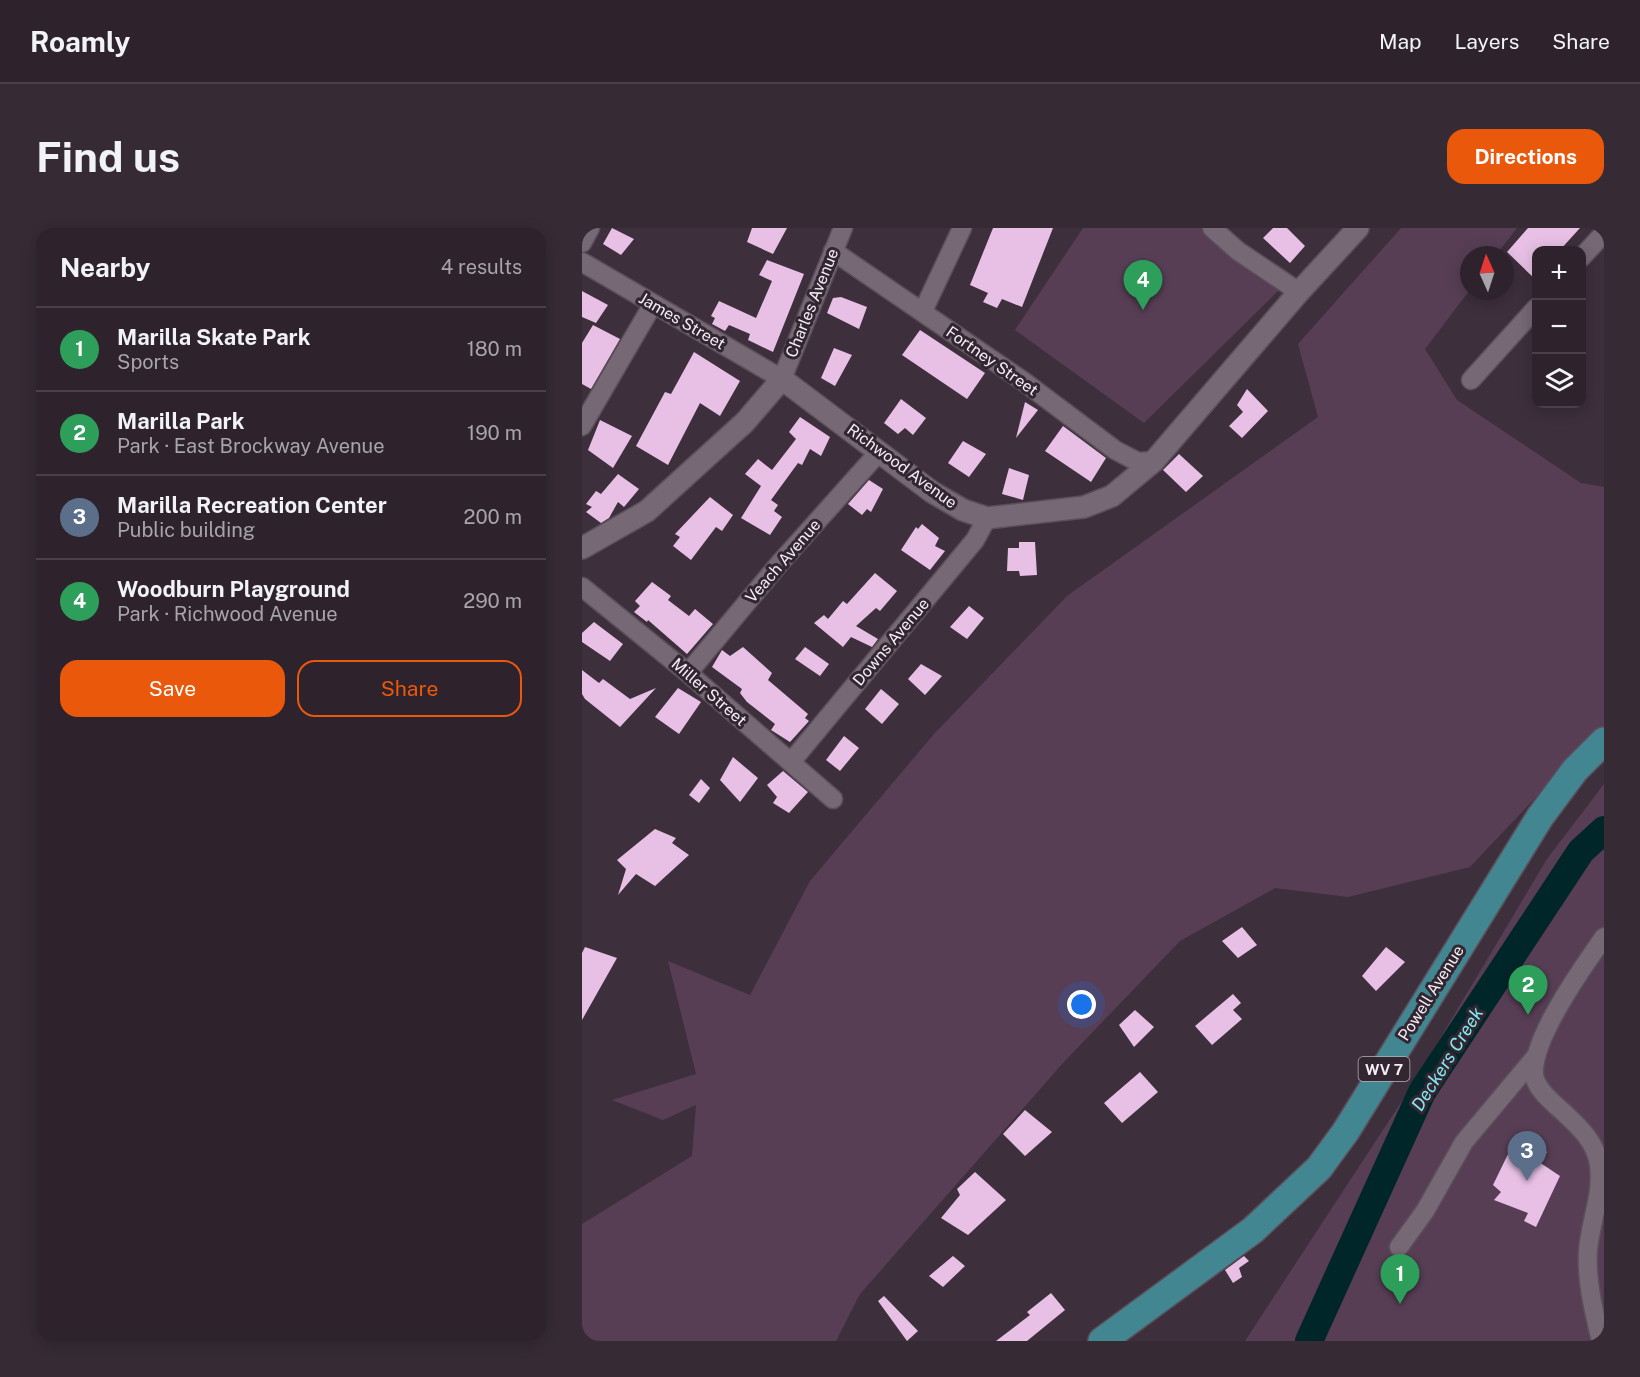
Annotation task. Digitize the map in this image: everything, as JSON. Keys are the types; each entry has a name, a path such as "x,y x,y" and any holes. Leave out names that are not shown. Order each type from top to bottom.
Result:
{"main road":[{"name":"Powell Avenue","path":"1102,1341 1253,1230 1319,1168 1346,1131 1540,817 1575,770 1604,741"}],"street":[{"path":"582,243 590,228"},
{"name":"Charles Avenue","path":"782,379 843,228"},
{"path":"923,311 962,228"},
{"path":"1212,228 1238,251 1299,292"},
{"name":"Richwood Avenue","path":"782,379 932,492 963,510 987,518 1084,507 1112,496 1154,461 1299,292 1358,228"},
{"path":"1586,253 1604,233"},
{"name":"Fortney Street","path":"833,251 923,311 1115,450 1138,462 1154,461"},
{"name":"James Street","path":"582,262 782,379"},
{"path":"582,426 653,304"},
{"path":"1471,380 1532,312"},
{"path":"582,548 647,511 745,422 782,379"},
{"name":"Veach Avenue","path":"688,673 779,564 879,452"},
{"name":"Downs Avenue","path":"791,762 975,540 987,518"},
{"name":"Miller Street","path":"582,587 688,673 833,799"},
{"path":"1601,1341 1590,1288 1588,1251 1599,1188 1599,1164 1591,1143 1579,1126 1542,1091 1534,1075 1537,1055 1550,1023 1604,937"},
{"path":"1399,1247 1425,1211 1464,1142 1537,1055"}],"shaded area":[{"path":"1083,228 1202,228 1279,290 1144,423 1015,330"},
{"path":"1401,228 1517,228 1503,246 1460,246 1460,300 1462,300 1425,349 1457,400 1581,483 1604,487 1604,725 1470,867 1348,897 1275,888 1180,941 1063,1063 860,1294 836,1341 582,1341 582,1224 692,1156 696,1105 663,1120 612,1100 696,1074 668,961 750,995 810,881 934,734 1067,596 1318,417 1298,344"},
{"path":"1604,784 1604,1341 1245,1341 1411,1087 1547,859"}],"building":[{"path":"612,228 634,239 621,255 603,244"},
{"path":"752,228 787,228 773,254 747,242"},
{"path":"993,228 1053,228 1022,307 1002,299 997,308 983,302 988,293 970,285"},
{"path":"1273,228 1287,228 1305,246 1290,263 1263,238"},
{"path":"1528,228 1580,228 1564,246 1532,246 1532,276 1514,259 1512,246"},
{"path":"767,260 804,274 773,352 748,340 750,334 729,325 725,331 712,324 715,318 711,316 719,301 756,318 772,281 759,275"},
{"path":"582,291 608,305 596,323 582,317"},
{"path":"841,297 867,307 859,329 827,313 833,298"},
{"path":"593,325 620,339 591,389 582,384 582,343"},
{"path":"920,330 985,373 967,399 902,355"},
{"path":"834,348 852,355 835,386 821,378"},
{"path":"694,352 740,381 720,416 700,403 668,465 636,446 665,392 671,394"},
{"path":"1247,389 1268,411 1242,438 1229,426 1243,412 1237,405"},
{"path":"901,399 926,418 913,435 905,428 898,434 884,423"},
{"path":"1025,402 1038,410 1016,438"},
{"path":"800,417 830,437 821,456 810,449 802,465 798,463 771,500 778,505 774,511 782,517 770,535 741,518 761,486 745,474 758,459 772,470 796,439 789,432"},
{"path":"600,420 632,436 613,468 588,450"},
{"path":"1063,426 1106,458 1091,482 1045,451"},
{"path":"963,441 986,454 969,477 948,463"},
{"path":"1179,454 1203,476 1186,492 1163,470"},
{"path":"1009,468 1029,475 1023,500 1002,494"},
{"path":"618,474 639,489 624,507 618,502 609,518 601,523 586,512 592,507 586,504 596,491 601,494"},
{"path":"869,480 883,489 871,512 867,509 862,515 848,504"},
{"path":"710,497 733,515 722,531 716,527 691,560 673,546 680,537 675,534"},
{"path":"922,524 939,538 935,546 945,551 930,570 901,550 916,527 918,529"},
{"path":"1019,542 1035,542 1037,575 1020,576 1019,571 1007,571 1008,548 1019,548"},
{"path":"875,573 897,591 880,611 876,608 856,626 878,639 872,647 851,637 843,647 814,623 824,615 828,619 843,601 847,604"},
{"path":"652,582 671,596 668,600 689,616 695,609 713,624 687,654 648,620 647,622 634,612 640,606 635,601"},
{"path":"969,606 984,618 967,639 950,627"},
{"path":"594,622 623,644 610,661 582,642 582,633"},
{"path":"743,647 772,673 768,680 808,714 805,718 809,721 790,742 771,730 775,724 747,702 740,693 742,689 712,667 722,650 730,656"},
{"path":"805,647 829,664 820,676 795,659"},
{"path":"921,664 942,676 925,695 908,679"},
{"path":"582,670 599,683 603,679 630,699 656,688 620,727 585,699 582,694"},
{"path":"678,688 701,702 679,734 655,717"},
{"path":"881,689 899,704 882,724 865,709"},
{"path":"844,736 859,748 840,771 826,760"},
{"path":"733,757 758,778 740,802 720,780"},
{"path":"783,771 808,792 789,813 773,803 777,797 767,785"},
{"path":"701,779 710,788 699,803 689,795"},
{"path":"655,829 676,838 672,843 689,855 655,886 636,874 618,895 626,869 617,860"},
{"path":"1242,927 1257,945 1238,958 1222,941"},
{"path":"585,947 617,958 582,1020 582,953"},
{"path":"1386,947 1405,962 1376,991 1362,976"},
{"path":"1233,994 1241,1003 1233,1010 1242,1019 1212,1045 1195,1026"},
{"path":"1135,1010 1154,1027 1134,1047 1119,1025"},
{"path":"1140,1072 1158,1092 1122,1123 1104,1103"},
{"path":"1025,1110 1052,1132 1025,1156 1003,1134"},
{"path":"1524,1143 1547,1152 1539,1162 1560,1176 1536,1227 1524,1221 1528,1213 1494,1200 1501,1192 1493,1185 1509,1152 1519,1154"},
{"path":"975,1172 1006,1200 968,1235 941,1218 960,1195 957,1189"},
{"path":"953,1256 965,1266 943,1287 929,1276"},
{"path":"1244,1256 1249,1261 1239,1268 1242,1277 1233,1283 1225,1270"},
{"path":"1051,1293 1065,1310 1027,1341 996,1341 1030,1315 1027,1312"},
{"path":"884,1296 918,1331 907,1341 878,1301"}],"waterway":[{"name":"Deckers Creek","path":"1309,1341 1422,1092 1581,851 1604,830"}],"place":[{"name":"Woodburn Playground","path":"1143,310"},
{"name":"Marilla Park","path":"1528,1015"},
{"name":"Marilla Recreation Center","path":"1527,1181"},
{"name":"Marilla Skate Park","path":"1400,1304"}]}
